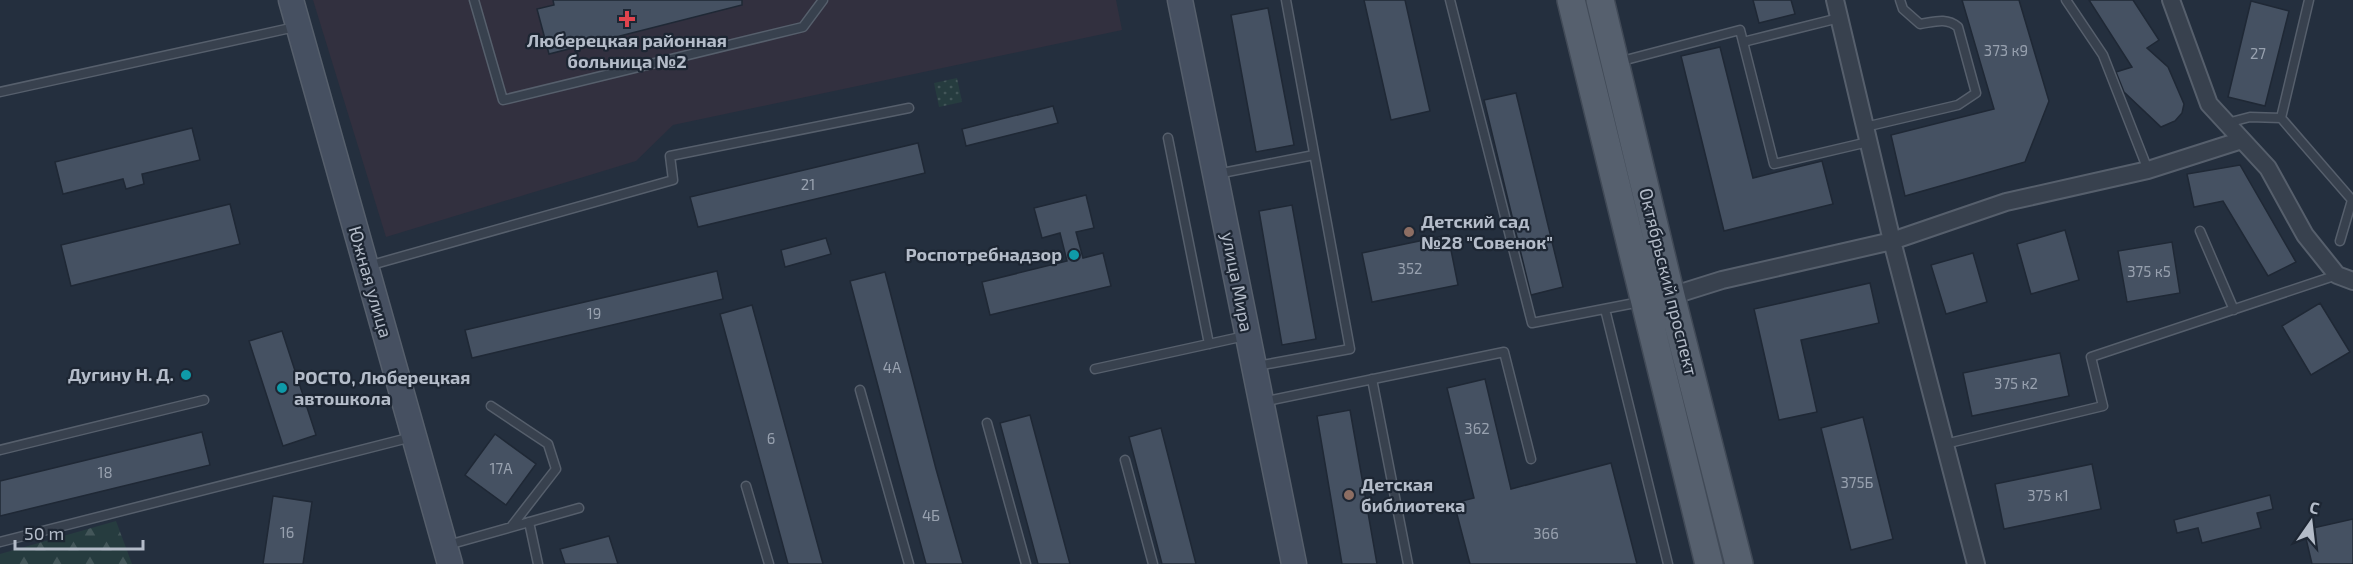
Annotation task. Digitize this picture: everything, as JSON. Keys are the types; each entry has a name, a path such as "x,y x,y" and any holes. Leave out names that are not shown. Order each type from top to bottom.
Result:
{"main road":[{"name":"Октябрьский проспект","path":"1570,0 1709,564"},
{"name":"Октябрьский проспект","path":"1600,0 1671,296 1739,564"}],"street":[{"name":"Южная улица","path":"291,0 364,267 415,436 447,555"},
{"name":"улица Мира","path":"1180,0 1294,564"},
{"path":"1835,0 1892,241 1976,564"},
{"path":"2171,0 2209,104 2268,168 2306,235 2337,275 2353,281"},
{"path":"1671,296 1722,280 1892,241 2006,202 2148,170 2242,140"}],"lane":[{"path":"474,0 503,100 803,27 823,0"},
{"path":"1254,366 1350,349 1286,0"},
{"path":"1450,0 1532,323 1644,301"},
{"path":"1615,63 1740,30 1774,164 1958,105 1976,93 1958,27 1951,21 1942,20 1920,24 1903,9 1900,0"},
{"path":"2066,0 2103,55 2148,170"},
{"path":"2281,118 2309,0"},
{"path":"1743,42 1839,18"},
{"path":"0,92 298,26"},
{"path":"364,267 673,180 670,156 909,108"},
{"path":"2226,123 2250,117 2281,118 2352,200 2340,241"},
{"path":"1168,138 1209,344"},
{"path":"1216,175 1314,155"},
{"path":"2200,231 2234,310"},
{"path":"1945,444 2103,406 2091,357 2337,275"},
{"path":"1605,309 1668,564"},
{"path":"1095,369 1248,335"},
{"path":"1261,402 1504,352 1531,459"},
{"path":"1372,379 1408,564"},
{"path":"860,390 909,564"},
{"path":"0,450 204,400"},
{"path":"491,406 548,444 556,469 511,527"},
{"path":"987,423 1026,564"},
{"path":"0,542 415,436"},
{"path":"1125,460 1153,564"},
{"path":"746,486 770,564"},
{"path":"447,555 511,527 579,508"},
{"path":"529,522 538,564"}],"shaded area":[{"path":"313,0 1116,0 1122,30 673,125 636,161 386,237"}],"green space":[{"path":"957,78 962,102 939,107 934,83"},
{"path":"116,521 132,564 0,564 0,554"}],"building":[{"path":"553,0 742,0 742,5 549,54 537,9 554,5"},
{"path":"1364,0 1405,0 1430,111 1391,120"},
{"path":"1753,0 1791,0 1795,14 1759,23"},
{"path":"1962,0 2019,0 2049,101 2025,162 1905,196 1891,135 1994,109"},
{"path":"2089,0 2133,0 2159,40 2147,48 2168,67 2184,104 2182,113 2175,121 2161,127 2124,92 2116,72 2132,67"},
{"path":"2251,1 2289,11 2265,106 2228,97"},
{"path":"1268,8 1294,145 1256,152 1231,15"},
{"path":"1720,47 1753,178 1822,161 1833,204 1724,231 1681,56"},
{"path":"1516,93 1563,287 1531,295 1484,100"},
{"path":"1053,106 1058,123 966,146 962,129"},
{"path":"192,128 200,160 142,174 144,184 126,189 123,179 63,194 55,162"},
{"path":"918,143 925,173 698,227 690,197"},
{"path":"2240,165 2296,262 2268,276 2223,201 2194,207 2187,174"},
{"name":"Роспотребнадзор","path":"1086,195 1094,228 1076,232 1083,258 1103,253 1111,286 990,315 982,282 1067,261 1060,233 1042,238 1034,208"},
{"path":"230,204 240,244 71,286 61,245"},
{"path":"1292,205 1316,339 1282,345 1259,211"},
{"path":"2065,230 2079,280 2031,294 2017,244"},
{"path":"1448,235 1458,285 1372,302 1362,253"},
{"path":"826,238 831,254 785,267 781,250"},
{"path":"2172,242 2180,293 2127,302 2118,251"},
{"path":"1973,253 1987,302 1946,314 1931,265"},
{"path":"717,271 723,299 472,358 465,330"},
{"path":"885,272 963,564 926,564 899,465 850,281"},
{"path":"1870,283 1879,323 1801,340 1817,412 1779,420 1754,309"},
{"path":"2320,303 2350,352 2311,375 2282,326"},
{"path":"752,305 823,564 788,564 720,314"},
{"name":"РОСТО, Люберецкая автошкола","path":"282,331 316,435 283,446 249,341"},
{"path":"2060,353 2069,396 1972,416 1963,373"},
{"path":"1485,379 1511,489 1611,463 1637,564 1470,564 1454,503 1474,498 1447,388"},
{"path":"1350,410 1377,564 1342,564 1317,416"},
{"path":"1030,415 1070,564 1038,564 1000,423"},
{"path":"1863,417 1893,539 1851,550 1821,428"},
{"path":"1161,428 1196,564 1162,564 1129,437"},
{"path":"202,432 210,465 0,516 0,481"},
{"path":"495,434 536,464 506,505 465,475"},
{"path":"2092,464 2101,509 2004,529 1995,484"},
{"path":"2270,495 2273,509 2257,513 2261,528 2202,543 2198,528 2177,533 2174,520"},
{"path":"273,496 312,502 303,564 263,564"},
{"path":"2353,519 2353,564 2312,564 2304,530"},
{"path":"609,536 618,564 565,564 560,549"}],"place":[{"name":"Люберецкая районная больница №2","path":"627,19"},
{"name":"Детский сад №28 \"Совенок\"","path":"1409,232"},
{"name":"Роспотребнадзор","path":"1074,255"},
{"name":"Дугину Н. Д.","path":"186,375"},
{"name":"РОСТО, Люберецкая автошкола","path":"282,388"},
{"name":"Детская библиотека","path":"1349,495"}]}
